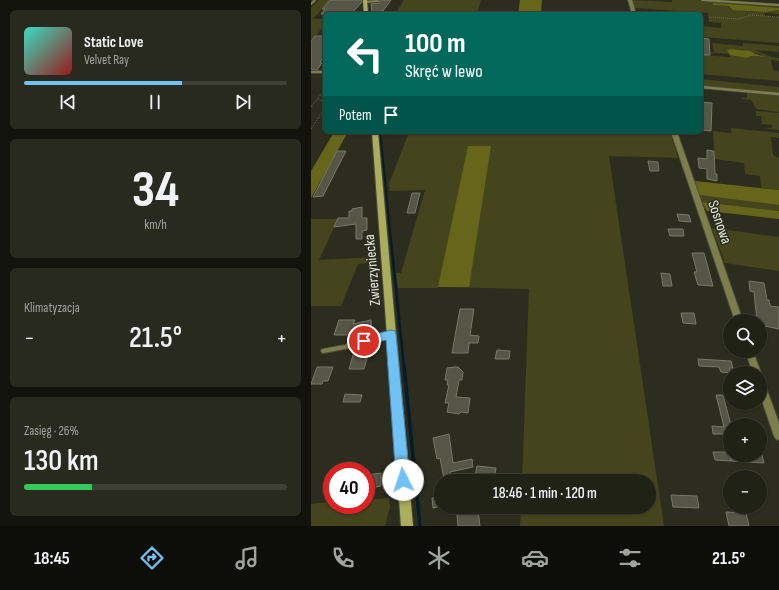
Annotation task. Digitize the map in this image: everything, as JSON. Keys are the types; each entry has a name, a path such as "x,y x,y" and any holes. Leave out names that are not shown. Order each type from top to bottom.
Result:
{"street":[{"path":"630,0 633,12"},
{"path":"365,1 366,12"},
{"path":"311,72 323,72"},
{"name":"Zwierzyniecka","path":"375,134 407,526"},
{"name":"Sosnowa","path":"675,134 737,314"},
{"path":"767,402 779,436"}],"lane":[{"path":"311,4 315,0"},
{"path":"365,1 379,0"},
{"path":"376,5 379,0"},
{"path":"702,0 779,5"},
{"path":"703,87 779,94"},
{"path":"323,351 345,347 391,334"}],"path":[{"path":"709,17 735,19 751,16 779,17"},
{"path":"311,108 323,91"},
{"path":"317,98 323,101"},
{"path":"311,129 323,111"}],"shaded area":[{"path":"319,0 330,0 313,19 323,19 323,27 312,40 311,39 311,8"},
{"path":"404,0 481,0 478,12 396,12"},
{"path":"520,0 542,0 541,12 518,12"},
{"path":"631,0 672,2 672,0 694,0 779,5 779,8 713,4 729,6 744,11 766,12 779,10 779,14 765,13 764,16 779,17 779,43 703,37 703,26 721,28 721,23 709,22 708,13 634,8"},
{"path":"713,3 779,8 779,10 766,12 733,10 729,6 713,5"},
{"path":"712,43 743,46 743,43 779,46 779,52 755,50 772,57 779,58 779,61 771,60 773,70 779,71 779,81 703,74 703,55 730,57 730,55 746,58 751,56 760,57 761,54 737,49 728,50 730,54 703,52 714,52"},
{"path":"727,50 750,51 766,57 751,56 746,58 730,55"},
{"path":"703,79 779,87 779,94 703,87"},
{"path":"747,92 779,95 779,112 756,109 751,100 742,99 747,98"},
{"path":"756,111 779,113 779,130 764,128 772,128 772,125 762,124 761,116 756,116"},
{"path":"731,128 779,133 779,138 771,137 773,155 779,158 779,190 761,188 760,176 745,174 744,163 715,159 713,131 731,133"},
{"path":"333,134 347,134 311,198 311,171"},
{"path":"408,134 671,134 678,158 609,156 664,526 520,526 521,514 656,514 656,474 522,474 529,289 440,287 398,288 396,273 401,273 425,190 390,191 389,184"},
{"path":"468,146 491,146 469,287 438,287"},
{"path":"695,181 779,190 779,205 699,195"},
{"path":"699,195 779,205 779,211 702,202"},
{"path":"702,202 779,211 779,219 707,211"},
{"path":"311,219 338,219 319,260 373,257 374,262 358,264 341,306 311,306"},
{"path":"712,228 779,237 779,271 725,263"},
{"path":"389,498 390,507 385,526 311,526 311,504 323,503 323,514 375,514 375,499"}],"building":[{"path":"330,0 362,0 362,2 353,12 323,12 323,14 321,14 325,9 322,9"},
{"path":"380,0 391,0 383,11 372,12 371,4 379,3"},
{"path":"315,36 323,36 323,58 320,62 322,63 317,70 311,70 311,41"},
{"path":"703,38 709,39 710,55 703,55"},
{"path":"703,102 712,103 711,131 703,130"},
{"path":"707,150 714,151 715,174 717,174 717,181 707,179 707,169 699,168 698,158 707,159"},
{"path":"337,151 346,151 323,196 313,197"},
{"path":"648,161 658,162 659,171 650,171"},
{"path":"412,193 420,193 415,213 407,213"},
{"path":"362,207 362,218 367,218 367,230 362,231 362,239 356,239 356,224 334,227 338,218 349,218 349,211"},
{"path":"677,214 689,215 691,222 679,221"},
{"path":"668,229 683,229 684,236 670,236"},
{"path":"692,253 704,253 713,286 698,285 694,272 697,272"},
{"path":"661,273 670,274 672,286 663,286"},
{"path":"749,281 764,283 767,300 769,300 770,306 779,307 779,329 767,326 767,314 756,314 754,292 750,291"},
{"path":"460,309 474,309 470,335 479,336 478,343 469,343 468,353 452,353"},
{"path":"681,313 694,313 696,324 683,323"},
{"path":"339,320 355,320 353,324 371,320 372,334 358,337 358,335 334,335"},
{"path":"497,350 510,351 509,359 495,359"},
{"path":"353,355 368,355 364,369 349,369"},
{"path":"698,359 731,361 732,366 723,366 723,372 721,372 719,367 699,366"},
{"path":"317,367 333,367 328,381 323,381 322,384 311,384"},
{"path":"458,367 463,372 462,380 459,380 456,397 470,398 468,413 461,412 459,414 447,412 449,403 445,403 449,385 447,385 448,380 445,380 447,368"},
{"path":"345,394 362,395 360,402 343,402"},
{"path":"716,395 723,395 723,410 727,410 729,418 723,418 723,423"},
{"path":"712,426 723,427 723,434 713,434"},
{"path":"449,434 453,463 472,459 473,467 450,472 450,474 443,474 440,458 437,459 433,438"},
{"path":"713,452 723,452 723,460 715,460"},
{"path":"477,466 496,468 495,474 475,474"},
{"path":"381,473 381,486 375,487 375,474"},
{"path":"671,495 697,496 699,508 673,507"},
{"path":"432,498 434,498 433,508"},
{"path":"478,514 480,526 458,526 457,515"},
{"path":"726,514 746,514 749,526 729,526"}],"waterway":[{"path":"380,134 381,141"},
{"path":"381,140 391,241"},
{"path":"391,240 404,367"},
{"path":"404,366 420,526"}],"route":[{"path":"364,341 391,334 403,480"}]}
